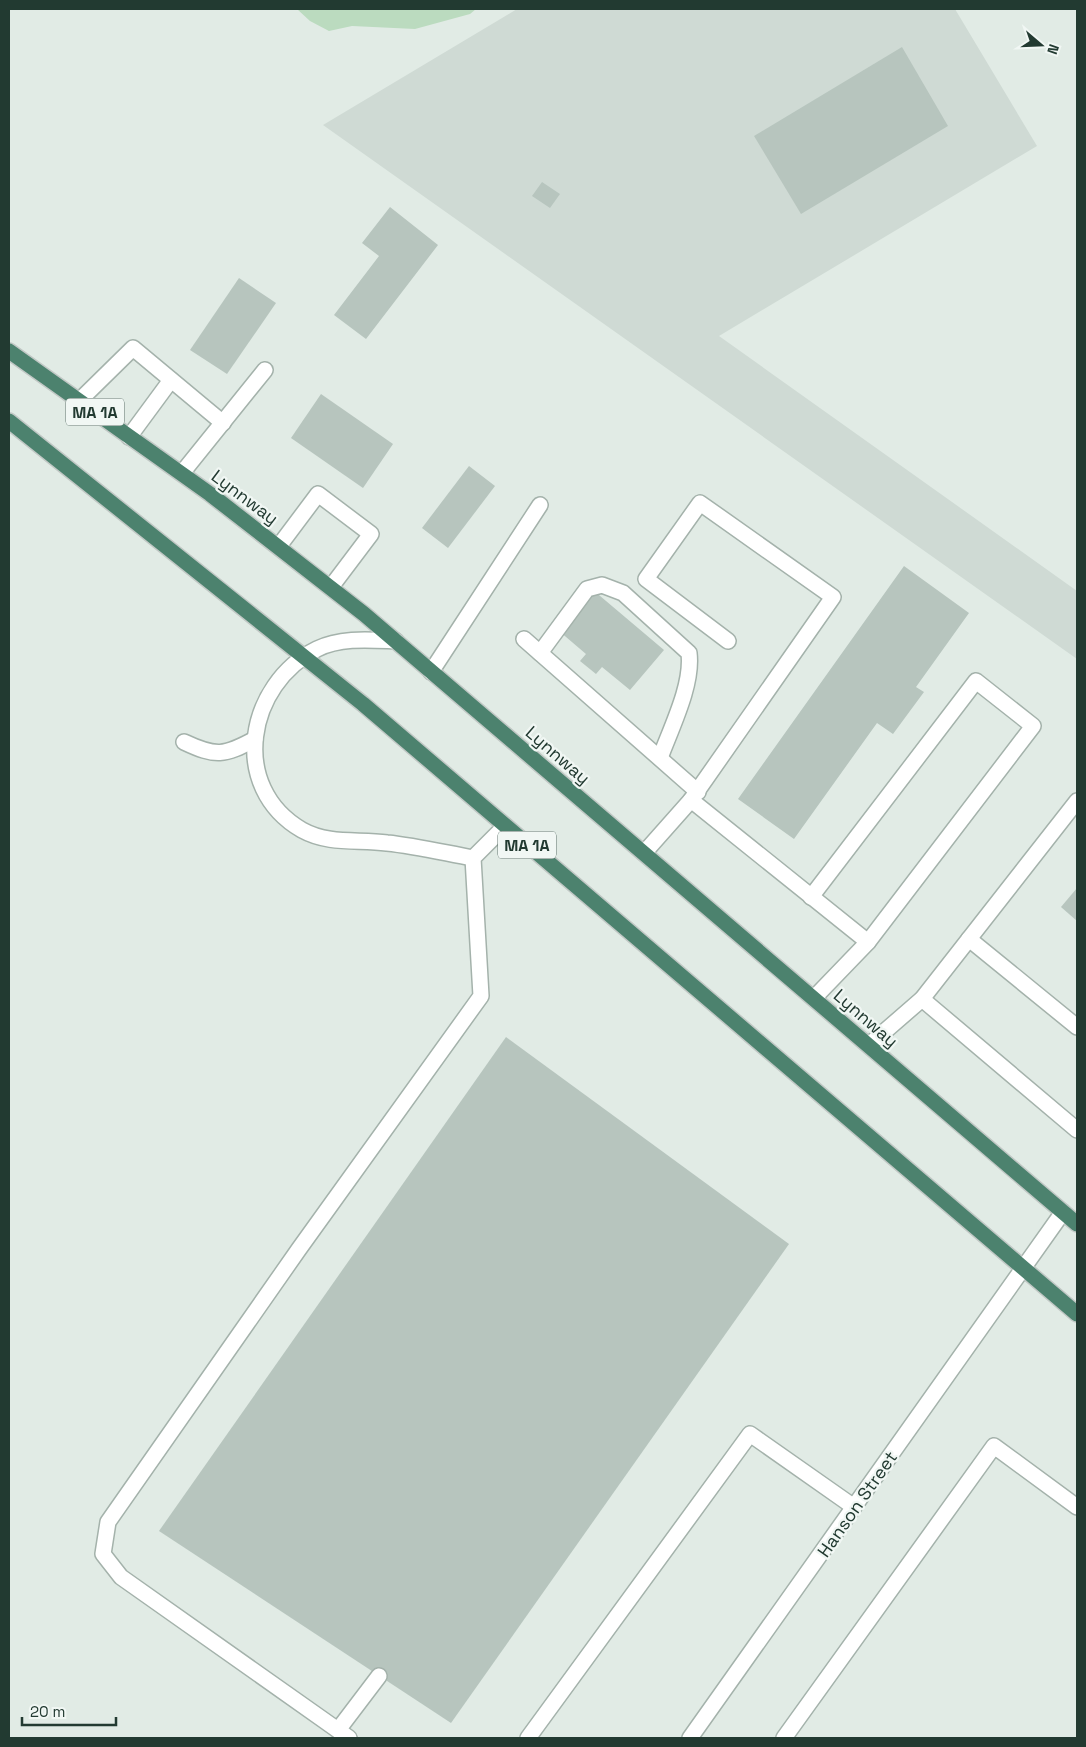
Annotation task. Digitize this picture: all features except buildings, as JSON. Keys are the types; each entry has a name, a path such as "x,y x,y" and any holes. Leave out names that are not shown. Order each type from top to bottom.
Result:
{"highway":[{"name":"Lynnway","path":"9,351 182,473 331,587 1077,1224"},
{"name":"MA 1A","path":"9,421 304,656 1077,1314"}],"street":[{"path":"79,401 133,348 223,423"},
{"path":"182,473 265,370"},
{"path":"130,437 171,380"},
{"path":"279,546 318,494 372,534 331,587"},
{"path":"644,853 695,796 833,597 700,503 646,579 728,641"},
{"path":"432,672 540,505"},
{"path":"540,653 587,590 602,585 623,593 689,653 691,667 660,758"},
{"path":"524,639 660,758 695,796 811,897 868,942"},
{"path":"396,641 338,642 319,648 290,666 268,693 260,709 255,739 255,759 267,794 275,807 301,830 329,840 386,843 473,858"},
{"path":"811,897 976,681 1033,726 868,942 814,998"},
{"path":"184,742 208,753 233,752 255,739"},
{"path":"869,1046 922,998 1077,801"},
{"path":"379,1676 344,1734 121,1577 103,1554 108,1522 299,1249 482,996 473,858 506,826"},
{"path":"969,939 1077,1027"},
{"path":"922,998 1077,1130"},
{"path":"1023,1269 1064,1212"},
{"name":"Hanson Street","path":"690,1738 1023,1269"},
{"path":"528,1738 750,1434 854,1508"},
{"path":"784,1738 994,1446 1077,1507"}],"shaded area":[{"path":"517,9 955,9 1037,146 719,336 1077,591 1077,659 323,125"}],"green space":[{"path":"297,9 476,9 470,14 415,29 352,26 329,31 310,21"}]}
